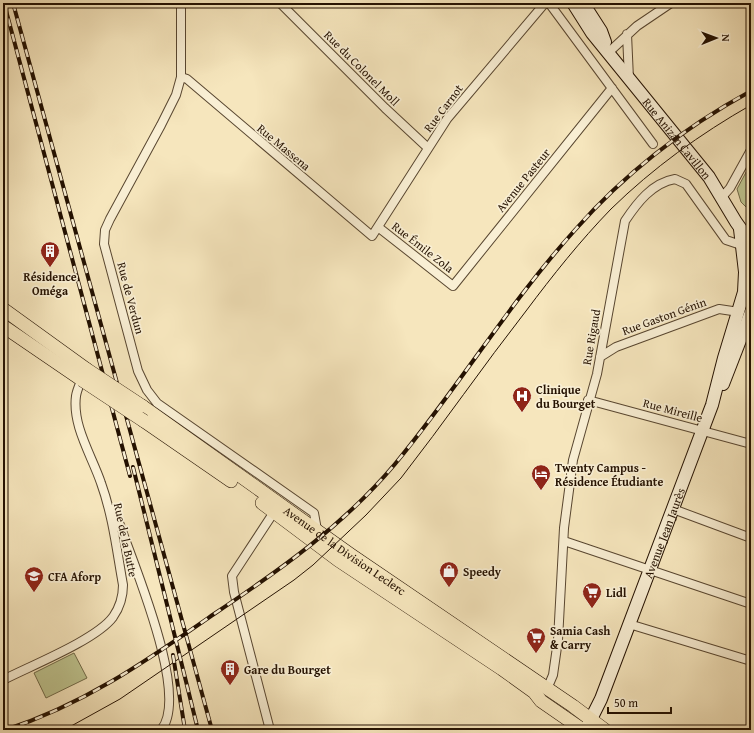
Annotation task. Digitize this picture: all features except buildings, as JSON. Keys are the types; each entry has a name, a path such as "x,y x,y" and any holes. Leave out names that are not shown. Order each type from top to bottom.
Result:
{"main road":[{"name":"Rue Anizan Cavillon","path":"574,3 600,31 609,52 629,79 709,177 746,230 744,292 748,317"},
{"path":"3,309 84,375"},
{"name":"Avenue Jean Jaurès","path":"586,726 601,700 703,431 712,405 724,358 748,317"},
{"path":"3,326 84,375"},
{"name":"Avenue de la Division Leclerc","path":"84,375 142,406 317,530 547,689 586,726"},
{"name":"Avenue de la Division Leclerc","path":"84,375 144,421 274,512 338,560 502,669 534,692 541,701 586,726 605,730"}],"street":[{"name":"Rue de Verdun","path":"181,3 181,77 176,95 162,125 110,219 105,230 104,244 138,371 147,390 158,403 314,512 317,530"},
{"name":"Rue du Colonel Moll","path":"280,3 385,108 428,148"},
{"name":"Rue Carnot","path":"372,236 447,119 545,3"},
{"path":"549,3 653,144"},
{"path":"609,52 627,34 672,3"},
{"path":"627,34 629,79"},
{"name":"Rue Massena","path":"181,77 186,79 372,236"},
{"name":"Avenue Pasteur","path":"454,286 612,88"},
{"path":"722,197 730,188 751,150"},
{"name":"Rue Rigaud","path":"547,689 553,675 558,640 564,542 573,460 600,357 625,221 638,200 663,183 675,179 686,184 726,240 746,244"},
{"name":"Rue Émile Zola","path":"378,227 454,286"},
{"name":"Rue Gaston Génin","path":"600,357 616,347 719,308 748,317"},
{"name":"Rue de la Butte","path":"3,680 92,636 113,618 122,600 123,585 106,499 102,484 87,450 77,414 76,394 84,375"},
{"name":"Rue Mireille","path":"588,400 751,444"},
{"path":"106,499 120,526 159,638 168,673 168,712 166,724 161,730"},
{"path":"673,509 751,538"},
{"path":"270,730 234,592 232,576 274,512"},
{"path":"564,542 751,604"},
{"path":"629,624 751,661"}],"green space":[{"path":"751,163 751,212 741,202 737,189"},
{"path":"74,653 87,678 46,698 34,673"}],"tram line":[{"path":"64,730 120,699 294,580 313,565 366,515 401,478 546,284 611,209 643,180 678,152 751,105"}],"railway":[{"path":"4,3 130,476"},
{"path":"13,3 212,730"},
{"path":"5,730 62,708 139,665 263,581 333,527 395,464 528,287 594,209 635,170 679,136 751,91"},
{"path":"133,467 198,730"},
{"path":"173,655 185,730"}],"place":[{"name":"Résidence Oméga","path":"50,268"},
{"name":"Clinique du Bourget","path":"522,413"},
{"name":"Twenty Campus - Résidence Étudiante","path":"541,491"},
{"name":"Speedy","path":"449,588"},
{"name":"CFA Aforp","path":"34,593"},
{"name":"Lidl","path":"592,609"},
{"name":"Samia Cash & Carry","path":"536,654"},
{"name":"Gare du Bourget","path":"230,686"}]}
